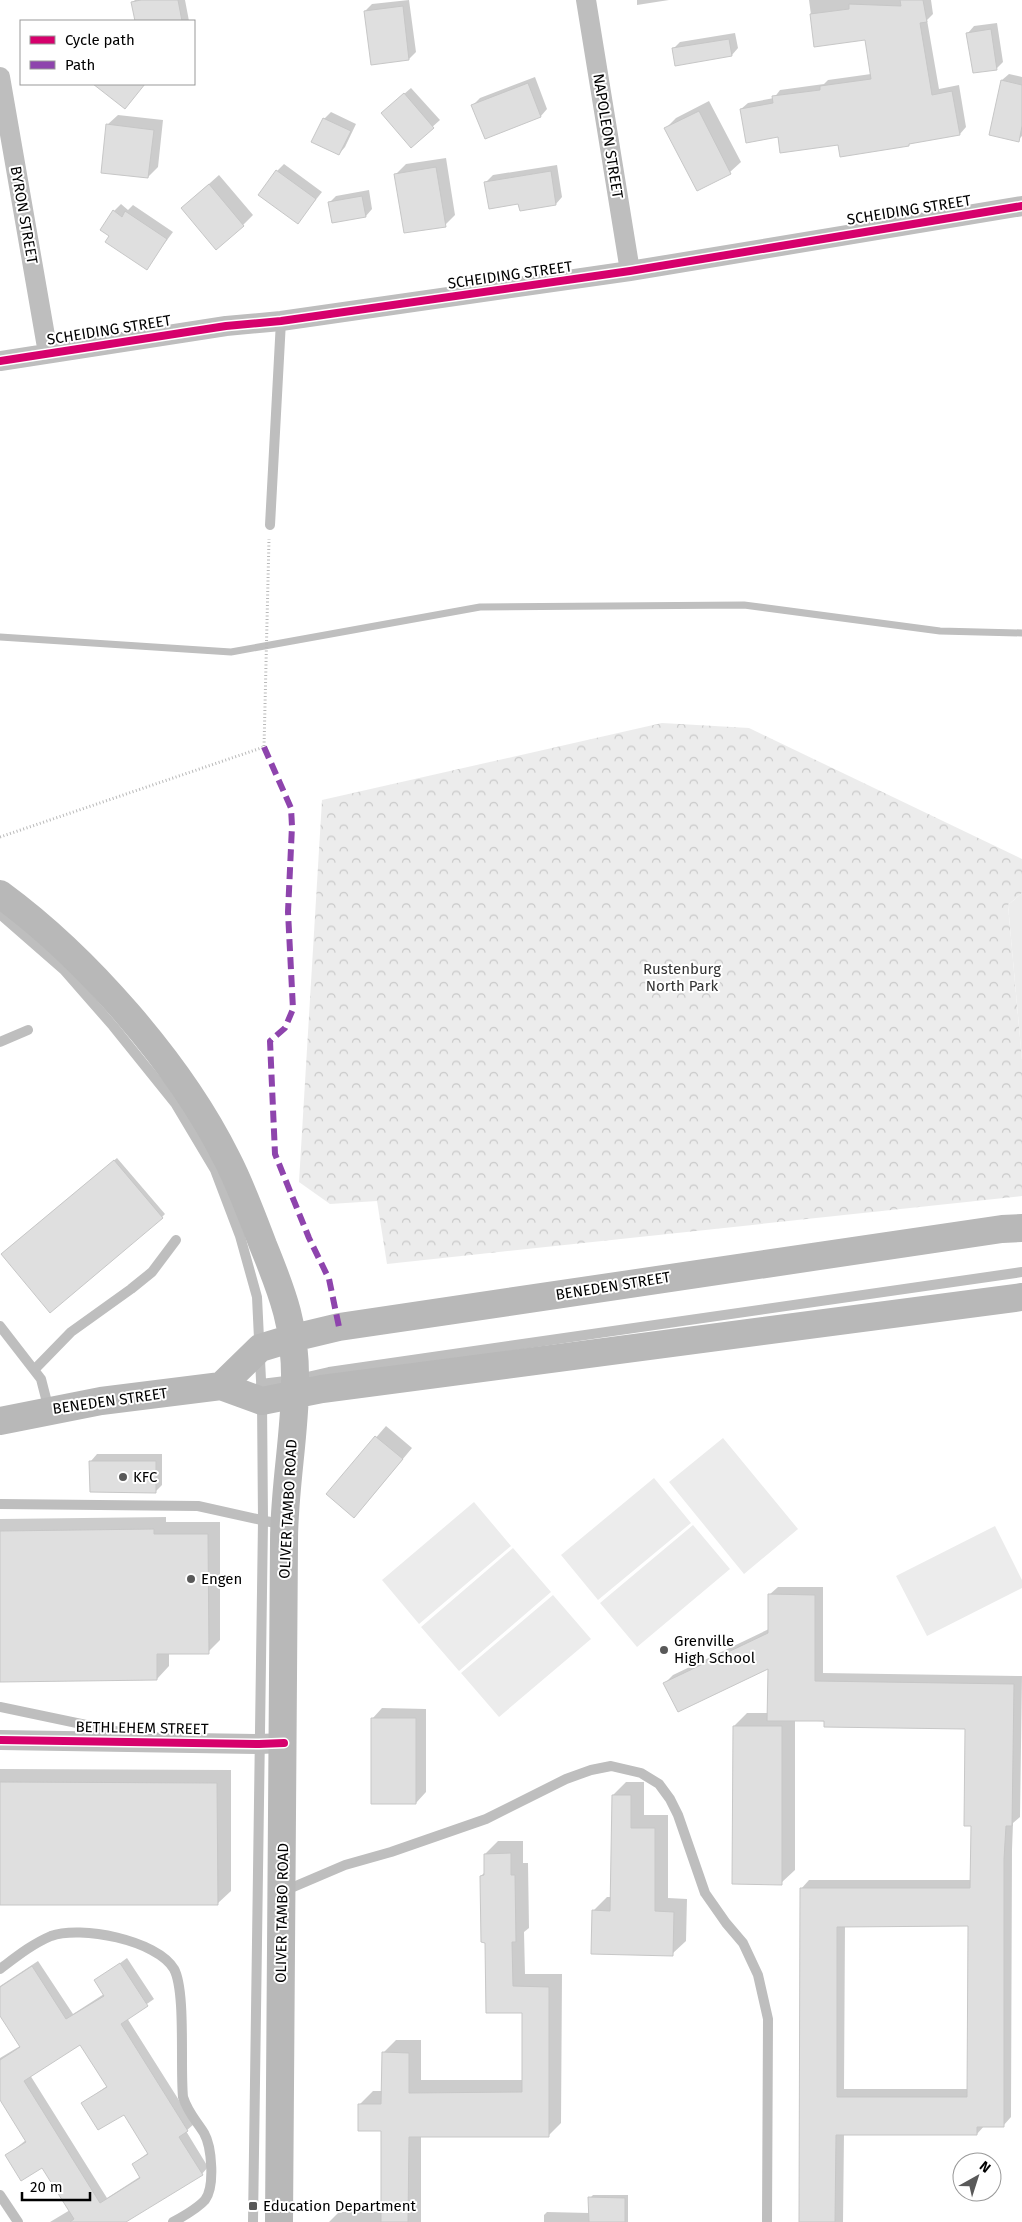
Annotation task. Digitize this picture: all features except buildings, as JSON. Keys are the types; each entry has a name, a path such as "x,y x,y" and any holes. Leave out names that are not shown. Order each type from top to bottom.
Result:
{"main road":[{"name":"OLIVER TAMBO ROAD","path":"0,894 73,955 136,1024 190,1095 227,1158 278,1284 293,1338 294,1388 274,1523 271,1743 282,1892 279,2222"},
{"name":"BENEDEN STREET","path":"221,1386 260,1348 339,1327 827,1254 1002,1229 1022,1228"},
{"path":"262,1393 294,1388 322,1389 1022,1297"},
{"name":"BENEDEN STREET","path":"0,1421 101,1401 221,1386 262,1393"}],"street":[{"name":"NAPOLEON STREET","path":"586,0 630,271"},
{"name":"BYRON STREET","path":"0,77 48,353"},
{"name":"SCHEIDING STREET","path":"0,361 226,326 281,322 630,271 1022,206"},
{"name":"BETHLEHEM STREET","path":"0,1740 271,1743"}],"lane":[{"path":"270,525 281,322"},
{"path":"0,914 64,970 113,1026 175,1103 215,1170 240,1236 257,1297 262,1393 274,1523 198,1506 0,1504"},
{"path":"0,1042 28,1030"},
{"path":"34,1370 71,1332 152,1272 176,1240"},
{"path":"294,1388 329,1372 1022,1272"},
{"path":"0,1326 41,1379 49,1410"},
{"path":"0,1707 167,1741"},
{"path":"253,2222 271,1743"},
{"path":"282,1892 345,1865 391,1852 486,1819 566,1779 591,1770 611,1766 626,1769 641,1773 659,1784 670,1798 678,1815 705,1893 726,1924 743,1943 758,1975 768,2019 766,2222"},
{"path":"0,1969 38,1942 53,1936 79,1931 141,1945 164,1956 174,1970 180,1991 183,2097 188,2111 210,2144 211,2188 203,2202 173,2222"},
{"path":"0,2195 18,2222"}],"path":[{"path":"0,837 264,746 270,525"}],"green space":[{"name":"Rustenburg North Park","path":"662,723 749,728 1022,859 1022,893 1008,905 1022,1060 1022,1196 387,1264 377,1201 330,1204 299,1182 322,800"},
{"path":"1022,893 1022,1060 1008,905"},
{"path":"723,1438 798,1529 744,1574 669,1482"},
{"path":"654,1478 691,1523 598,1600 561,1555"},
{"path":"474,1502 511,1546 419,1624 382,1580"},
{"path":"693,1525 730,1569 637,1647 600,1603"},
{"path":"995,1526 1022,1580 1022,1588 927,1636 896,1576"},
{"path":"513,1548 551,1592 459,1671 421,1627"},
{"path":"553,1595 591,1639 499,1717 461,1673"}],"waterway":[{"path":"0,637 231,652 480,607 744,605 940,631 1022,633"}],"marked path":[{"path":"264,747 291,808 292,826 288,912 293,1009 285,1028 270,1041 275,1154 309,1238 329,1279 339,1327"}],"cycle path":[{"path":"0,361 226,326 281,321 630,271 1022,206"},
{"path":"0,1740 284,1743"}],"place":[{"name":"KFC","path":"123,1477"},
{"name":"Engen","path":"191,1579"},
{"name":"Grenville High School","path":"664,1650"},
{"name":"Education Department","path":"253,2206"}]}
